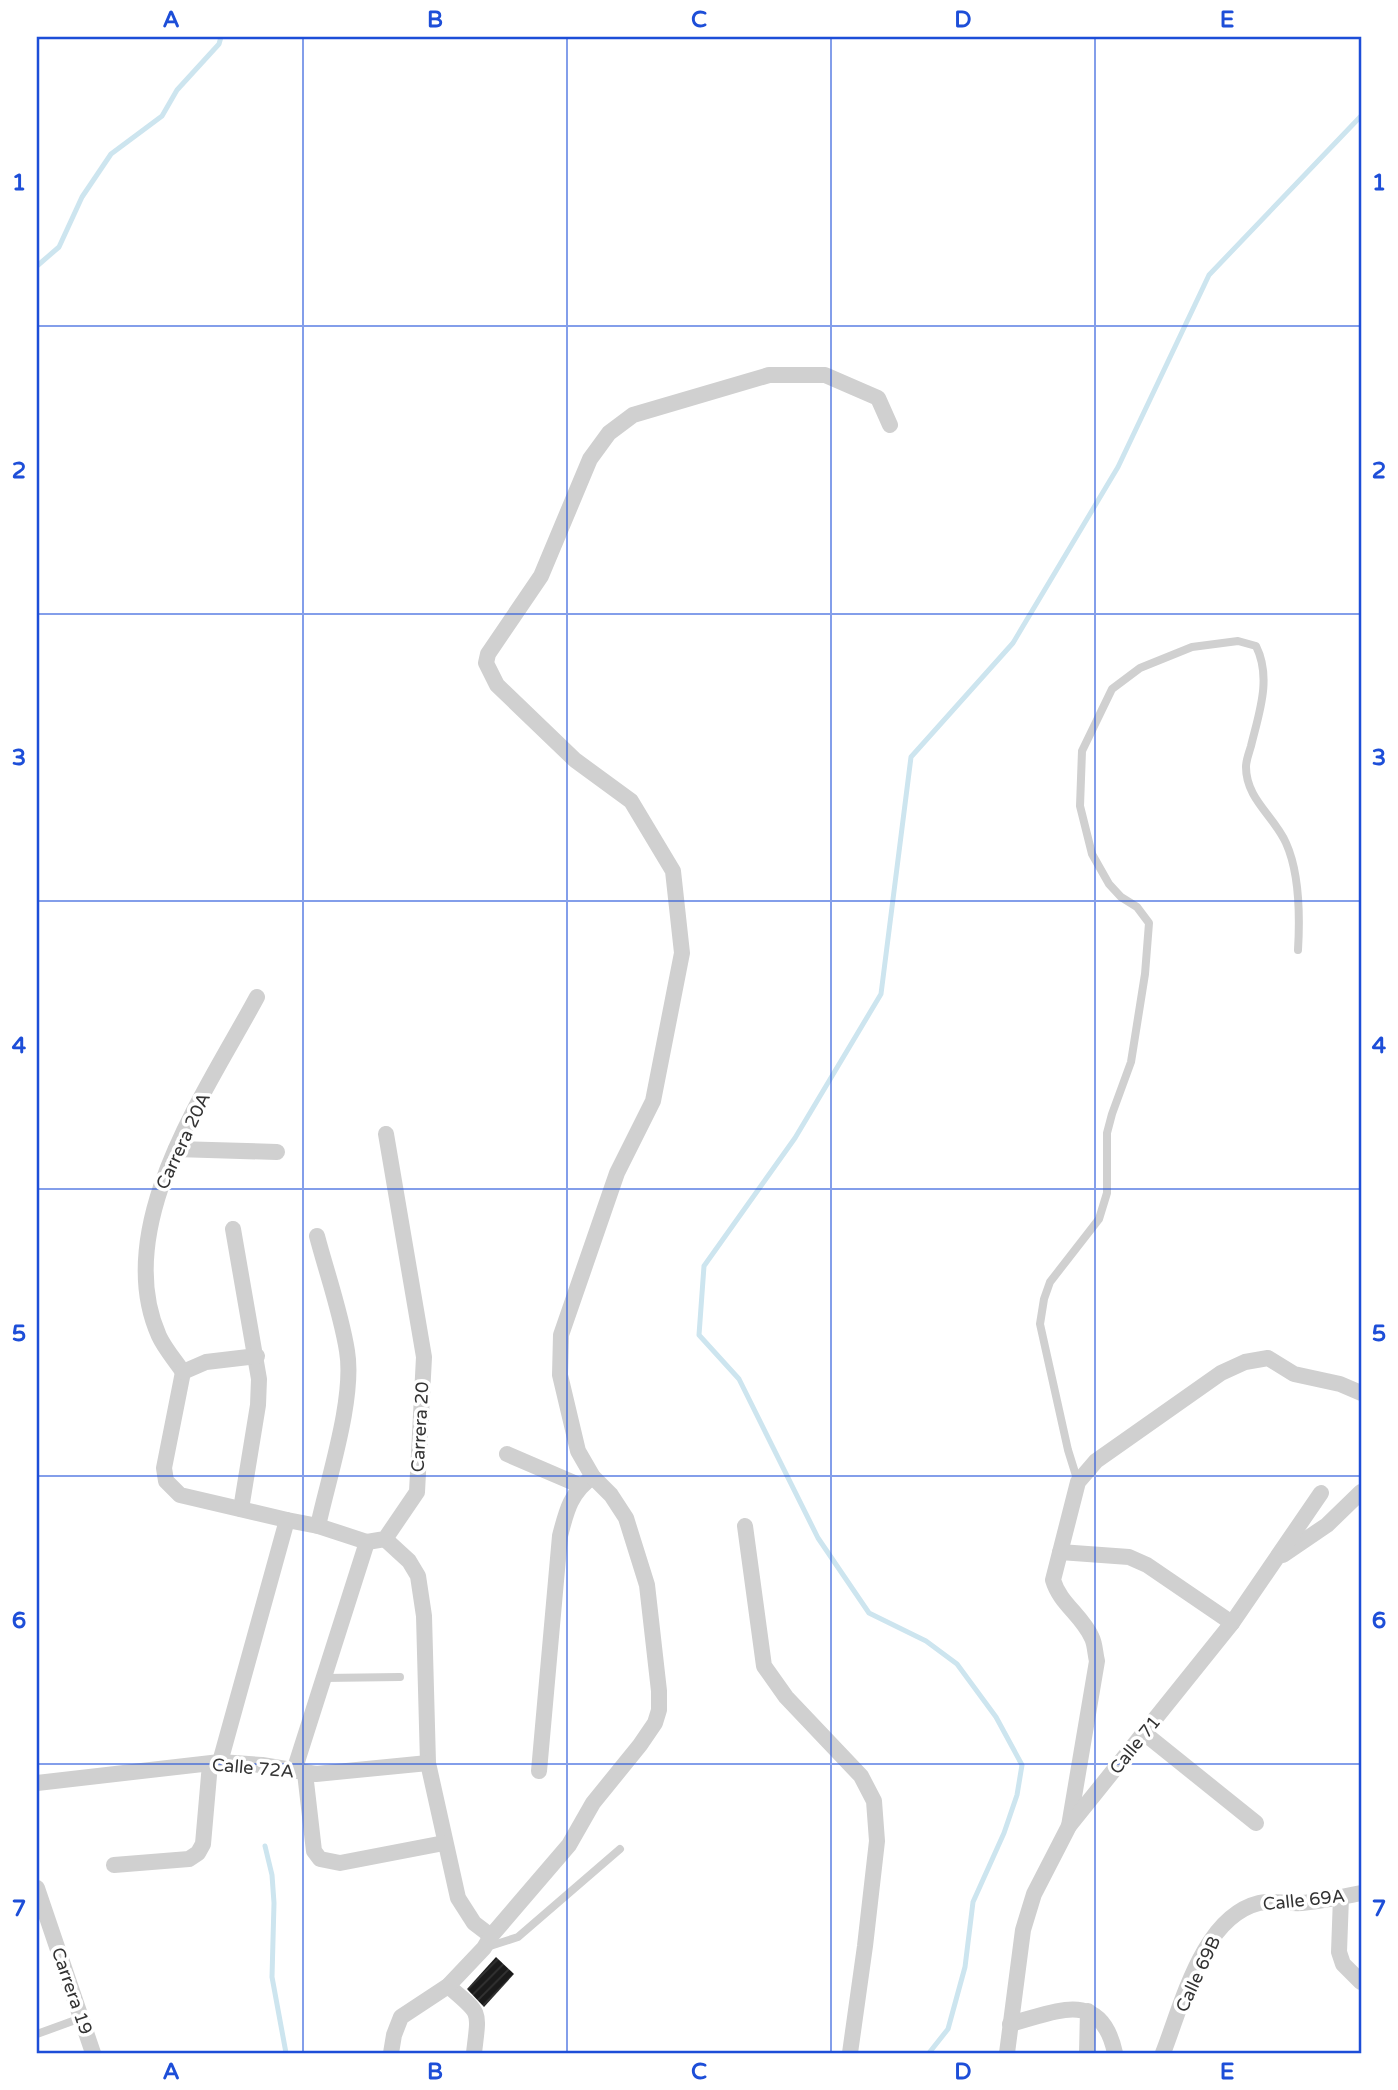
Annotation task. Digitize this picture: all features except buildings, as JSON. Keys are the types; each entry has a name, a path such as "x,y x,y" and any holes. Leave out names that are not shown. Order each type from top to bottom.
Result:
{"street":[{"path":"539,1771 560,1536 565,1516 586,1481 560,1375 561,1335 617,1174 653,1101 682,953 673,871 631,800 575,760 497,685 486,663 488,654 541,576 590,459 609,433 633,415 769,375 825,375 878,398 890,425"},
{"name":"Carrera 20A","path":"183,1372 160,1339 150,1313 145,1266 149,1228 162,1180 176,1149 257,997"},
{"name":"Carrera 20","path":"385,1539 417,1492 424,1357 387,1134"},
{"path":"176,1149 277,1152"},
{"path":"233,1229 259,1379 258,1405 241,1509"},
{"path":"317,1236 348,1352 349,1374 346,1400 317,1526"},
{"path":"257,1356 206,1362 183,1372 164,1468 166,1481 180,1495 317,1526 367,1542 385,1539 409,1561 418,1576 424,1616 428,1763 444,1843 458,1898 488,1942"},
{"path":"1069,1826 1097,1661 1093,1639 1057,1594 1053,1580 1079,1482 1096,1461 1221,1373 1245,1362 1268,1358 1293,1374 1340,1384 1361,1393"},
{"path":"391,2053 401,2017 448,1986 488,1942 569,1845 593,1803 655,1723 659,1710 646,1585 626,1518 611,1495 586,1481 507,1454"},
{"path":"1275,1560 1326,1525 1361,1492"},
{"name":"Calle 71","path":"1010,2024 1023,1930 1034,1894 1069,1826 1232,1623 1321,1493"},
{"path":"114,1866 189,1859 198,1853 203,1844 215,1763 287,1520"},
{"path":"745,1526 764,1666 786,1697 861,1776 874,1801 877,1841 866,1946 850,2053"},
{"path":"367,1542 324,1678 299,1772 314,1851 320,1859 340,1863 444,1843"},
{"path":"1060,1552 1138,1561 1232,1623"},
{"path":"1144,1733 1256,1823"},
{"name":"Calle 72A","path":"37,1783 215,1763 262,1765 316,1774 428,1763"},
{"name":"Carrera 19","path":"37,1888 42,1922 93,2053"},
{"name":"Calle 69A","path":"1248,1907 1261,1902 1303,1903 1361,1893"},
{"path":"1341,1897 1339,1952 1343,1964 1361,1982"},
{"name":"Calle 69B","path":"1163,2053 1193,1976 1212,1937 1229,1918 1248,1907"},
{"path":"448,1986 475,2009 478,2019 474,2053"},
{"path":"1007,2053 1010,2024 1073,2008 1088,2011 1100,2020 1115,2053"},
{"path":"1087,2053 1088,2011"}],"lane":[{"path":"1079,1482 1068,1450 1040,1324 1050,1282 1074,1250 1088,1237 1099,1219 1107,1193 1107,1133 1131,1062 1145,974 1149,923 1137,907 1121,897 1109,884 1093,854 1080,806 1080,769 1082,751 1112,688 1140,668 1192,647 1238,641 1256,646 1263,659 1264,688 1246,766 1249,784 1258,806 1286,842 1297,901 1298,950"},
{"path":"324,1678 400,1677"},
{"path":"488,1942 518,1937 620,1849"},
{"path":"37,2034 81,2018"}],"waterway":[{"path":"37,266 59,247 82,197 111,154 162,116 177,90 219,44 221,37"},
{"path":"929,2053 948,2029 965,1967 973,1902 1004,1833 1017,1795 1022,1765 996,1717 957,1664 926,1641 869,1613 818,1538 739,1379 699,1335 704,1266 795,1138 881,994 911,757 1013,643 1118,467 1209,275 1361,116"},
{"path":"265,1846 272,1875 274,1903 272,1977 286,2053"}]}
